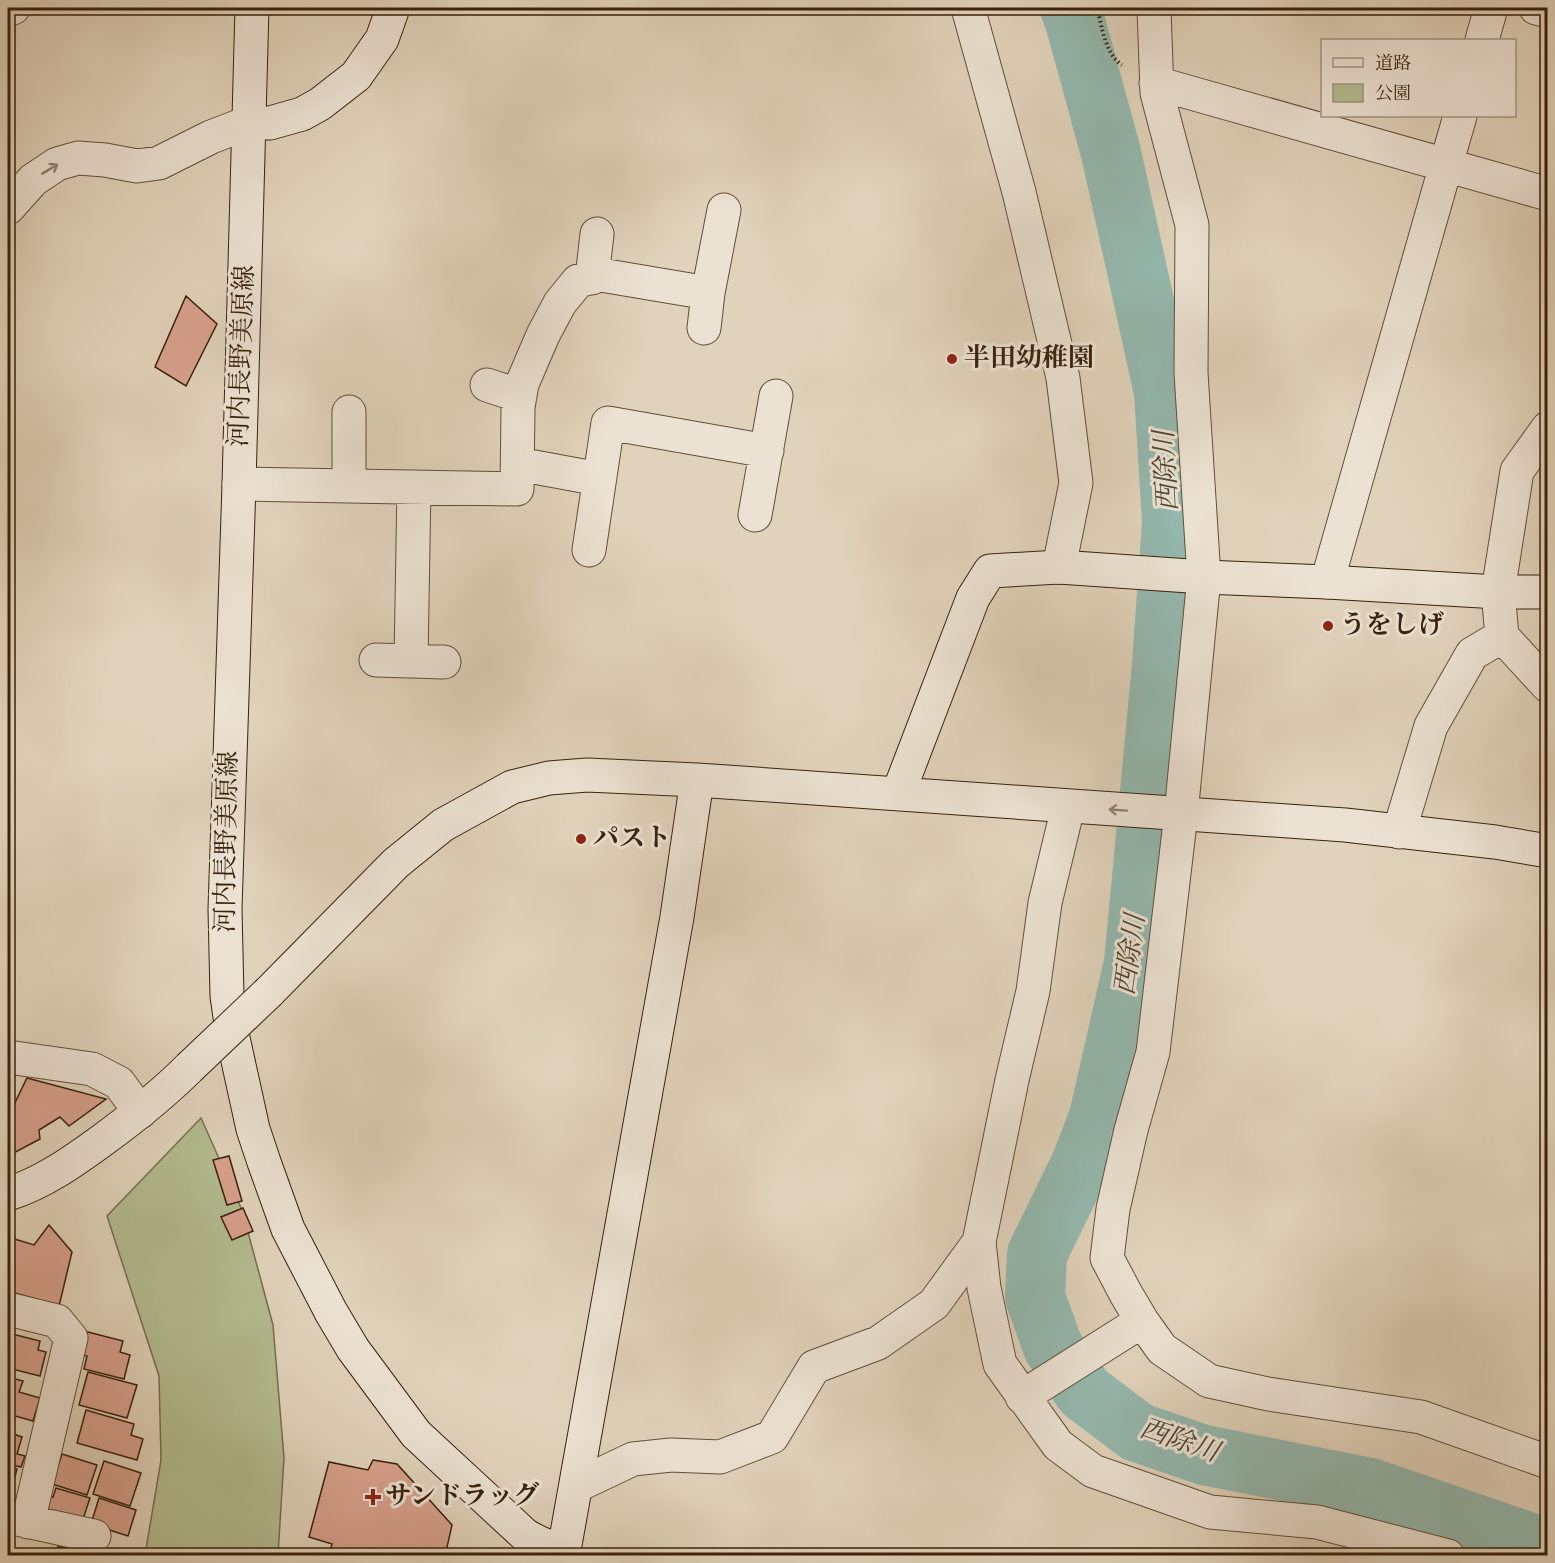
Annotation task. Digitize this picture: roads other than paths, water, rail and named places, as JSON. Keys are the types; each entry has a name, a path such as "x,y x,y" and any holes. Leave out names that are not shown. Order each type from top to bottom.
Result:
{"street":[{"path":"8,9 13,8"},
{"name":"河内長野美原線","path":"252,8 225,927 227,996 233,1038 253,1130 288,1229 352,1349 416,1434 525,1535 537,1543 569,1554"},
{"path":"8,208 33,180 57,164 78,158 137,165 159,163 211,137 250,122 270,123 302,114 320,104 356,76 382,39 393,8"},
{"path":"968,8 1019,192 1064,378 1076,483 1071,568"},
{"path":"1154,8 1157,93 1192,225 1192,577 1153,1052 1131,1130 1113,1209 1107,1258 1126,1294 1138,1324 1162,1349 1209,1382 1268,1394 1421,1417 1548,1462"},
{"path":"1482,39 1491,8"},
{"path":"1536,8 1548,11"},
{"path":"1156,74 1446,165 1548,194"},
{"path":"1327,582 1461,117"},
{"path":"704,328 708,293 724,210"},
{"path":"592,278 597,234"},
{"path":"239,484 517,489 518,407 522,384 560,303 578,281 601,275 708,293"},
{"path":"487,385 520,396"},
{"path":"755,515 776,396"},
{"path":"349,412 349,486"},
{"path":"589,550 608,423 767,451"},
{"path":"1548,428 1517,471 1498,592 1502,636 1548,686"},
{"path":"518,464 599,479"},
{"path":"411,661 414,487"},
{"path":"898,794 973,598 990,571 1071,568 1192,577 1498,592 1548,592"},
{"path":"1399,832 1431,726 1472,654 1502,636"},
{"path":"376,660 444,662"},
{"path":"8,1194 69,1166 140,1112 269,992 396,863 443,825 512,787 549,778 587,775 697,780 1345,825 1495,842 1548,851"},
{"path":"569,1554 576,1486 677,917 697,780"},
{"path":"1068,807 1046,903 1033,991 1012,1080 979,1242 984,1288 1000,1364 1026,1394 1058,1445 1093,1471 1210,1512 1317,1522 1448,1556"},
{"path":"8,1057 92,1069 119,1083 140,1112"},
{"path":"576,1486 633,1459 671,1455 720,1457 772,1437 814,1367 878,1343 934,1304 979,1242"},
{"path":"8,1309 57,1321 71,1338 18,1520 94,1536"},
{"path":"1026,1394 1138,1324"}],"waterway":[{"name":"西除川","path":"1070,8 1111,153 1164,392 1172,522 1162,664 1134,963 1099,1117 1081,1164 1037,1254 1035,1297 1053,1347 1084,1392 1137,1432 1204,1455 1370,1488 1548,1549"}],"place":[{"name":"半田幼稚園","path":"952,359"},
{"name":"うをしげ","path":"1328,626"},
{"name":"パスト","path":"581,839"},
{"name":"サンドラッグ","path":"373,1497"}]}
